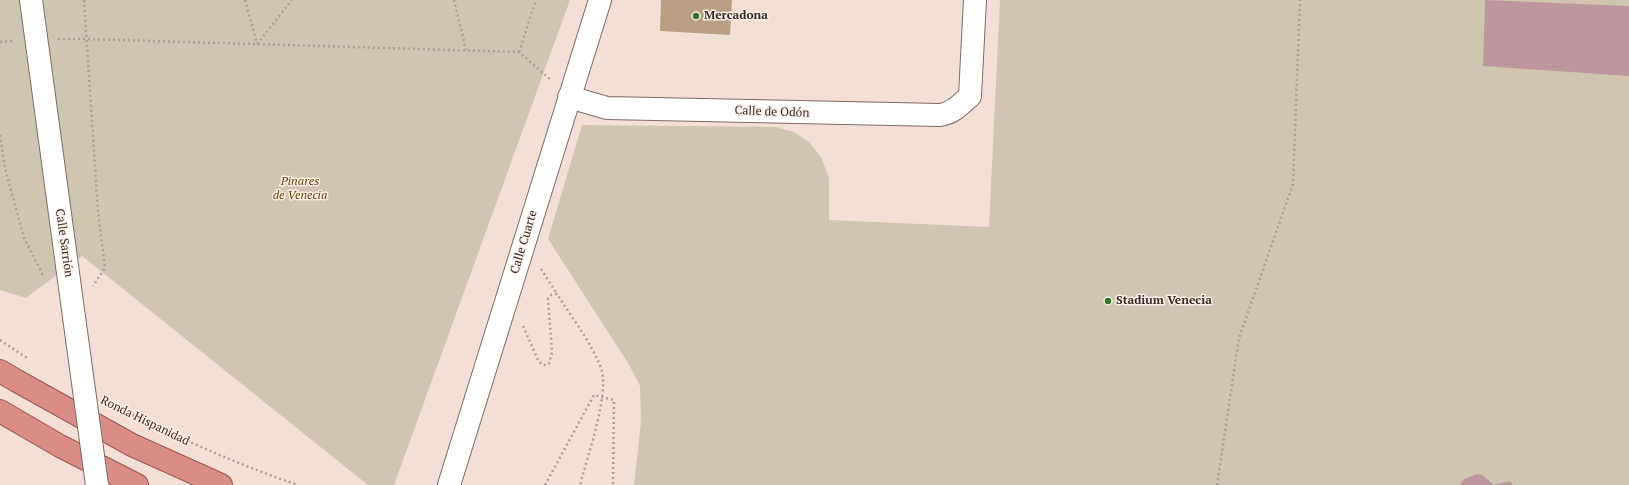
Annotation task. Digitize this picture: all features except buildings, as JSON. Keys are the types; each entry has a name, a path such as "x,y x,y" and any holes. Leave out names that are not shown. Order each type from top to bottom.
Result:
{"highway":[{"name":"Ronda Hispanidad","path":"0,370 23,385 132,445 221,485"},
{"path":"0,411 60,446 137,485"}],"street":[{"name":"Calle Sarrión","path":"31,0 97,485"},
{"name":"Calle Cuarte","path":"449,485 600,0"},
{"name":"Calle de Odón","path":"569,97 607,108 940,115 951,112 970,96 975,0"}],"path":[{"path":"84,0 98,212 105,268 90,291"},
{"path":"244,0 257,44"},
{"path":"257,44 292,0"},
{"path":"454,0 466,50"},
{"path":"520,52 536,0"},
{"path":"1217,485 1239,338 1293,184 1300,0"},
{"path":"36,40 87,39 520,52 569,97"},
{"path":"0,135 5,168 24,238 45,279"},
{"path":"508,293 539,362 544,365 549,364 552,352 548,299 551,295 557,294 599,363 603,397 580,485"},
{"path":"0,340 33,362"},
{"path":"545,485 594,395 614,400 612,485"},
{"name":"Ronda Hispanidad","path":"108,403 185,441 262,473 298,485"}],"green space":[{"name":"Pinares de Venecia","path":"0,0 570,0 394,485 368,485 82,256 26,298 0,290"},
{"name":"Stadium Venecia","path":"1000,0 1629,0 1629,485 634,485 641,421 640,386 628,363 548,239 582,125 775,127 794,132 809,142 821,157 829,178 829,220 989,227"}],"shaded area":[{"path":"1485,0 1629,6 1629,76 1483,66"},
{"path":"1477,474 1482,475 1494,485 1460,485 1464,479"},
{"path":"1510,481 1513,485 1494,485"}],"place":[{"name":"Mercadona","path":"696,16"},
{"name":"Stadium Venecia","path":"1108,301"}]}
